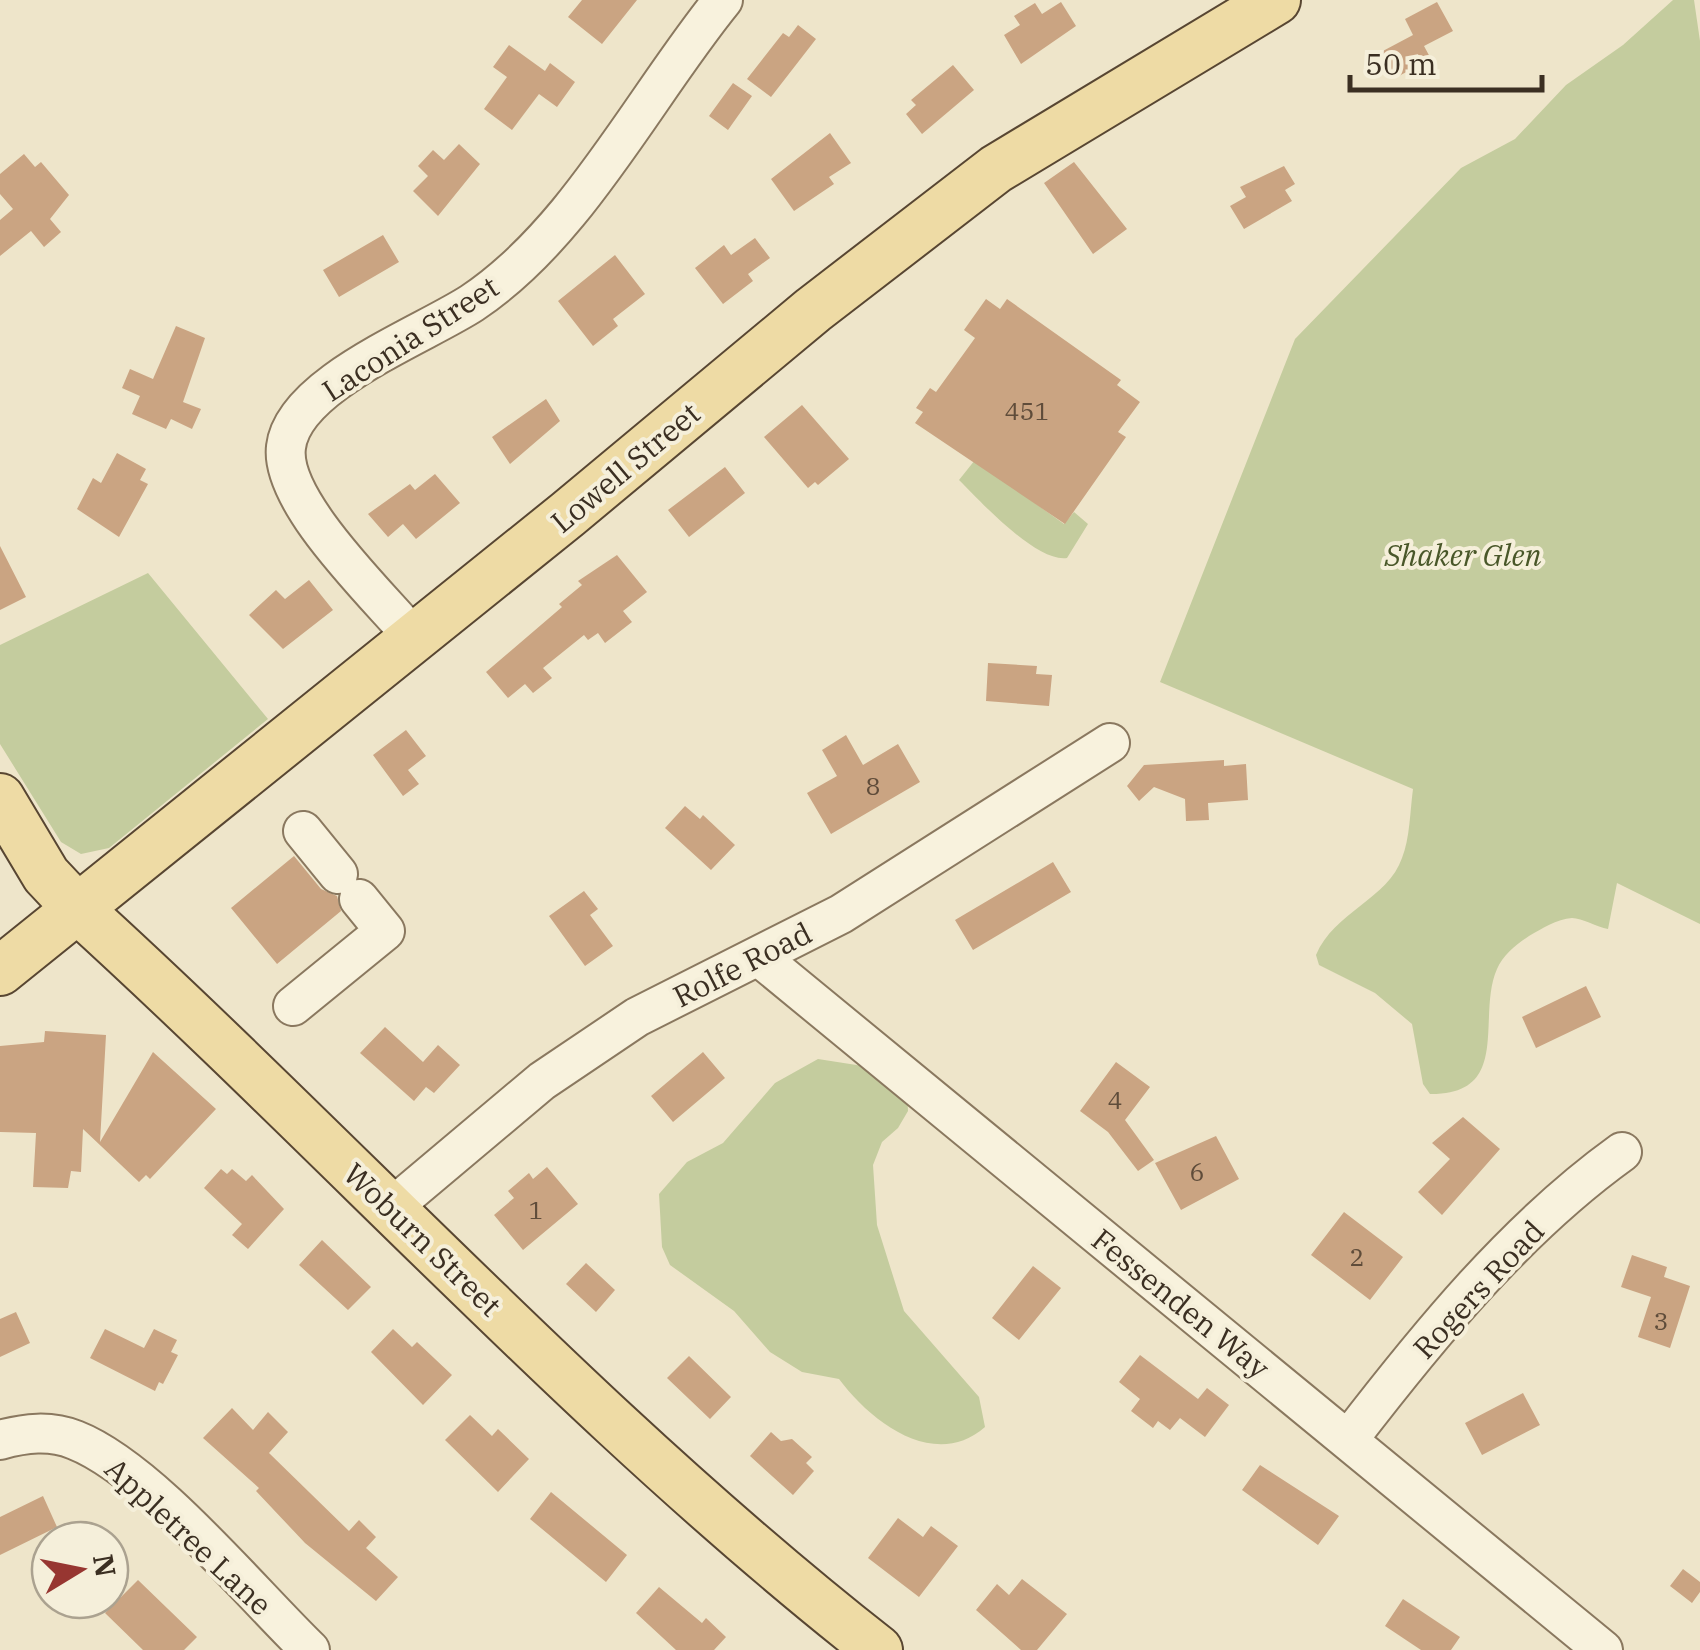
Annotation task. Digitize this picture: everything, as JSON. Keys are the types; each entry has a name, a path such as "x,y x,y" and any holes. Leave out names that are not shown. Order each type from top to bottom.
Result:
{"main road":[{"name":"Lowell Street","path":"0,972 813,310 996,169 1276,0"},
{"name":"Woburn Street","path":"0,798 46,875 78,908 607,1418 730,1531 878,1650"}],"street":[{"name":"Laconia Street","path":"414,638 295,493 285,461 291,428 304,408 345,377 472,303 520,266 557,224 723,0"},
{"name":"Rolfe Road","path":"391,1208 542,1081 637,1018 841,914 1110,743"},
{"path":"293,1006 385,931 303,831"},
{"name":"Fessenden Way","path":"758,956 1603,1650"},
{"name":"Rogers Road","path":"1348,1440 1460,1302 1577,1185 1622,1152"},
{"name":"Appletree Lane","path":"0,1440 30,1432 72,1438 106,1455 144,1485 310,1650"}],"green space":[{"name":"Shaker Glen","path":"1673,0 1694,0 1700,41 1700,924 1617,883 1608,929 1572,918 1529,936 1515,946 1497,969 1491,988 1487,1050 1473,1082 1456,1091 1430,1094 1423,1084 1412,1024 1375,993 1319,965 1316,955 1335,927 1395,872 1407,842 1413,789 1160,682 1295,339 1461,168 1515,139 1566,85 1623,45"},
{"path":"975,460 1064,524 1074,512 1088,524 1067,558 1055,557 1025,541 959,480"},
{"path":"148,573 268,719 109,848 81,854 61,842 0,744 0,645"},
{"path":"818,1059 882,1069 907,1089 908,1111 898,1128 882,1142 873,1165 877,1225 904,1311 979,1397 985,1427 966,1439 946,1444 905,1436 868,1411 839,1379 802,1372 770,1352 734,1311 670,1265 662,1247 659,1194 687,1162 723,1143 775,1083"}],"building":[{"path":"582,0 637,0 602,44 568,17"},
{"path":"1061,2 1076,26 1021,64 1004,35 1020,25 1014,16 1035,3 1042,14"},
{"path":"1437,2 1453,31 1424,46 1431,59 1395,78 1381,52 1413,35 1405,19"},
{"path":"798,25 816,39 771,97 747,79 783,33 789,37"},
{"path":"509,45 545,71 550,63 575,82 557,107 539,94 512,130 484,109 507,77 493,67"},
{"path":"953,65 974,90 922,134 906,114 916,105 911,100"},
{"path":"733,83 752,96 728,130 709,116"},
{"path":"830,133 851,163 829,177 834,184 794,211 771,179"},
{"path":"459,144 480,164 438,216 413,191 428,176 418,166 433,150 444,160"},
{"path":"24,154 35,167 41,162 69,195 50,219 61,232 44,247 31,231 0,256 0,220 13,209 0,194 0,174"},
{"path":"1074,162 1127,229 1093,254 1044,183"},
{"path":"1284,166 1295,184 1285,190 1292,201 1244,229 1230,206 1246,197 1240,187"},
{"path":"383,235 399,262 339,297 323,270"},
{"path":"755,238 770,258 748,274 753,281 723,304 695,268 724,245 731,255"},
{"path":"615,255 645,294 613,319 618,326 593,346 558,301"},
{"path":"986,299 1000,309 1007,299 1121,380 1117,385 1140,402 1118,432 1126,437 1065,524 915,423 923,412 916,408 930,388 936,392 975,338 964,330"},
{"path":"176,326 205,338 183,402 201,409 192,429 171,419 166,429 132,414 140,396 122,388 130,369 153,379"},
{"path":"546,399 560,421 510,464 492,437"},
{"path":"802,405 849,459 818,485 815,482 808,488 764,437"},
{"path":"117,453 146,469 140,480 148,484 119,537 77,509 93,478 101,483"},
{"path":"725,467 745,493 689,537 668,510"},
{"path":"435,474 460,503 416,539 403,524 388,537 368,514 410,484 415,490"},
{"path":"0,546 26,597 0,610"},
{"path":"617,555 647,592 623,611 632,622 605,643 598,633 588,640 584,635 543,668 552,678 533,693 525,684 508,698 486,672 562,607 559,604 582,585 578,581"},
{"path":"309,580 333,610 283,649 249,615 276,590 285,599"},
{"path":"988,663 1037,666 1036,674 1052,675 1049,706 986,701"},
{"path":"406,730 426,756 408,770 419,784 403,796 373,755"},
{"path":"846,735 863,765 898,744 920,782 831,834 807,793 837,776 822,750"},
{"path":"1224,760 1224,766 1246,764 1248,800 1208,803 1209,820 1186,821 1185,799 1154,787 1139,801 1127,786 1144,765"},
{"path":"685,806 700,819 703,815 735,845 711,870 665,828"},
{"path":"294,856 321,889 337,896 341,911 277,964 231,908"},
{"path":"1053,862 1071,892 973,950 955,920"},
{"path":"584,891 598,909 590,915 613,946 585,966 549,916"},
{"path":"1586,986 1601,1017 1536,1048 1522,1017"},
{"path":"385,1027 423,1062 438,1045 460,1065 434,1093 426,1087 414,1101 360,1053"},
{"path":"45,1031 106,1035 100,1142 153,1052 216,1109 150,1179 146,1175 139,1182 83,1129 81,1172 71,1171 68,1188 33,1187 36,1133 0,1132 0,1046 44,1042"},
{"path":"703,1052 725,1078 673,1122 651,1096"},
{"path":"1116,1062 1150,1087 1125,1120 1154,1160 1138,1171 1108,1132 1080,1111"},
{"path":"1463,1117 1500,1149 1442,1215 1418,1192 1450,1159 1432,1143"},
{"path":"1216,1136 1239,1179 1181,1210 1155,1163"},
{"path":"547,1167 578,1204 523,1250 494,1215 514,1198 508,1191 529,1173 533,1179"},
{"path":"221,1169 227,1174 232,1169 246,1181 252,1175 284,1209 248,1249 232,1235 242,1224 204,1188"},
{"path":"1344,1212 1403,1257 1370,1300 1311,1255"},
{"path":"322,1240 371,1287 348,1310 299,1265"},
{"path":"1632,1255 1667,1267 1664,1277 1690,1286 1670,1348 1638,1337 1651,1297 1621,1287"},
{"path":"586,1263 615,1290 596,1312 566,1284"},
{"path":"1033,1266 1061,1288 1019,1340 992,1318"},
{"path":"16,1312 30,1343 0,1357 0,1319"},
{"path":"105,1329 144,1348 154,1329 177,1340 171,1352 178,1355 163,1384 159,1382 155,1391 90,1358"},
{"path":"393,1329 412,1347 417,1342 452,1375 423,1405 371,1352"},
{"path":"1140,1355 1198,1399 1207,1388 1229,1405 1205,1437 1180,1418 1170,1430 1158,1421 1153,1428 1131,1411 1140,1399 1119,1382"},
{"path":"689,1356 731,1397 710,1419 667,1378"},
{"path":"1523,1393 1540,1425 1482,1455 1465,1423"},
{"path":"232,1408 253,1430 268,1412 288,1432 269,1453 349,1531 359,1520 376,1537 366,1548 398,1577 376,1601 305,1543 256,1491 259,1488 203,1438"},
{"path":"470,1415 492,1436 498,1429 529,1459 498,1492 445,1440"},
{"path":"771,1432 781,1441 792,1439 812,1457 806,1463 814,1471 793,1495 750,1456"},
{"path":"1260,1465 1339,1516 1318,1545 1242,1490"},
{"path":"551,1492 627,1555 606,1582 530,1519"},
{"path":"43,1496 54,1520 30,1520 30,1540 0,1555 0,1517"},
{"path":"898,1518 923,1537 931,1526 958,1546 919,1597 868,1558"},
{"path":"1683,1569 1700,1582 1700,1592 1692,1603 1670,1586"},
{"path":"1022,1579 1067,1614 1037,1650 1021,1650 976,1610 997,1584 1009,1595"},
{"path":"138,1580 197,1637 184,1650 143,1650 112,1620 130,1620 130,1588"},
{"path":"659,1587 702,1623 706,1618 726,1637 714,1650 676,1650 636,1613"},
{"path":"1403,1599 1460,1637 1451,1650 1421,1650 1385,1626"}]}
